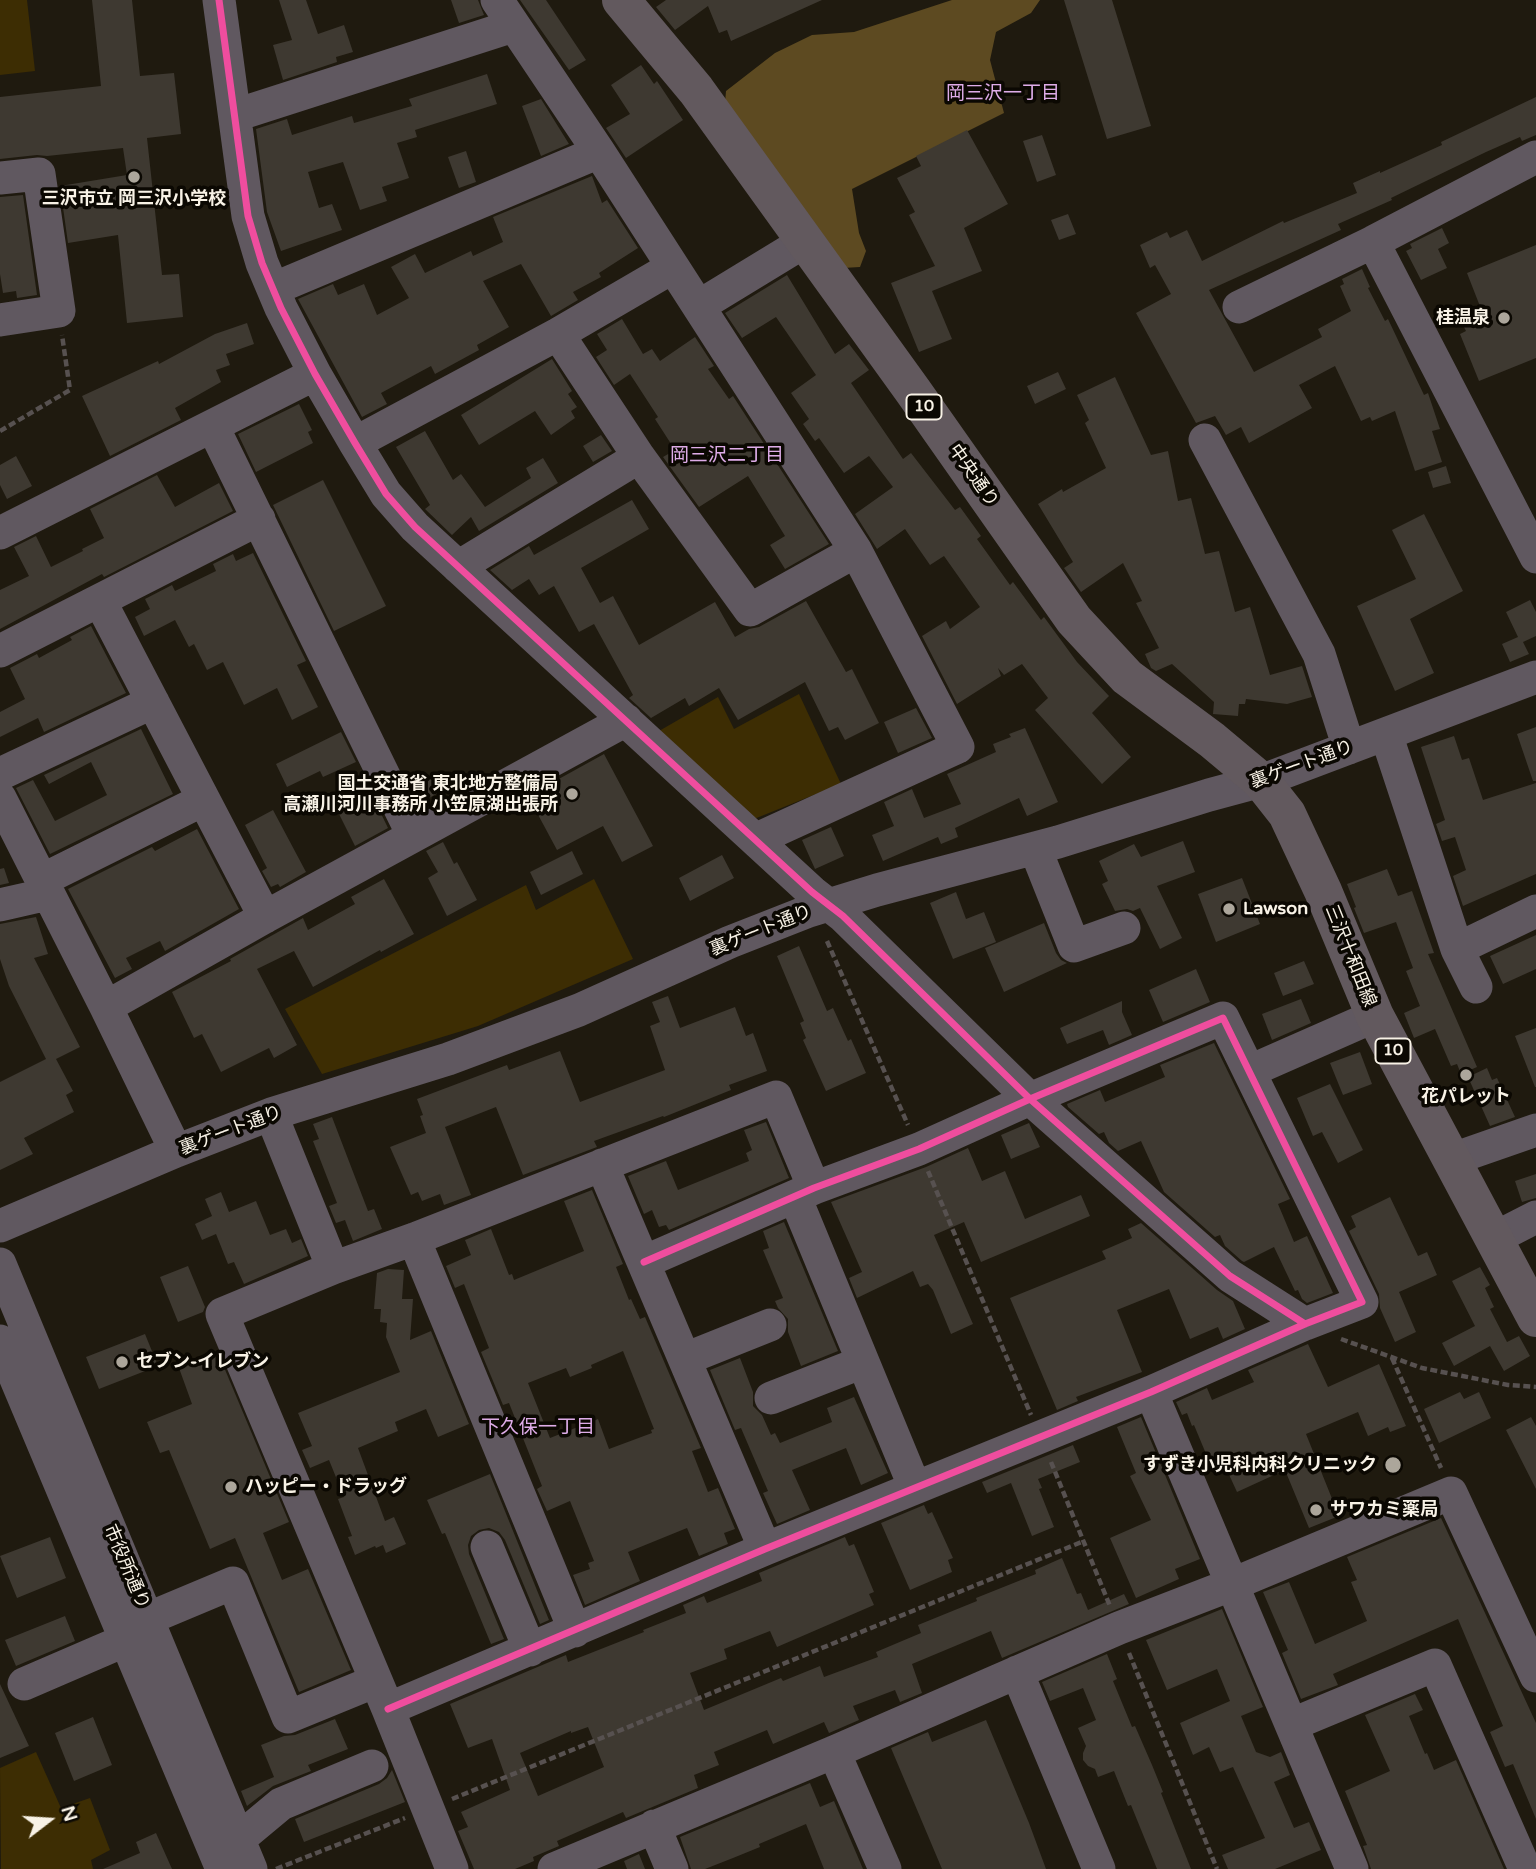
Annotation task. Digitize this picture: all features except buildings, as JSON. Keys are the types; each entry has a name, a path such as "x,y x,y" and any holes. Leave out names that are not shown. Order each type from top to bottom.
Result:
{"main road":[{"name":"中央通り","path":"621,0 696,90 1074,620 1127,677 1212,740 1261,781"},
{"name":"三沢十和田線","path":"1261,781 1287,814 1324,891 1375,1016 1536,1318"}],"street":[{"path":"219,0 248,216 272,289 315,374 386,494 415,527 458,567 757,839 826,920 843,916 1030,1099 1230,1276 1305,1324"},
{"path":"236,115 505,13 600,152 856,551 958,747 757,839"},
{"path":"272,289 600,152"},
{"path":"1239,307 1373,242 1536,157"},
{"path":"0,178 38,174 59,311 0,320"},
{"path":"699,306 804,242"},
{"path":"1373,242 1536,557"},
{"path":"355,443 558,334 673,267"},
{"path":"558,334 639,457 750,610 856,551"},
{"path":"0,533 315,374"},
{"path":"213,427 413,835"},
{"path":"1205,440 1319,654 1349,748"},
{"path":"458,567 639,457"},
{"path":"0,651 259,519"},
{"path":"100,601 265,917"},
{"name":"裏ゲート通り","path":"0,1226 176,1151 271,1115 448,1059 579,1010 730,942 826,920 1035,848 1261,781 1536,677"},
{"path":"0,774 153,702"},
{"path":"106,1007 413,835 626,720"},
{"path":"1386,734 1457,949 1476,987"},
{"path":"0,798 176,1151"},
{"path":"0,905 45,887 203,800"},
{"path":"1035,848 1074,946 1124,928"},
{"path":"1457,949 1536,911"},
{"path":"1250,1071 1375,1016"},
{"path":"24,1684 233,1583 288,1717 382,1695 530,1650 765,1549 1151,1392 1305,1324 1362,1302 1223,1018 919,1149 805,1192 644,1262"},
{"path":"452,1869 222,1314 333,1268 414,1239 776,1097 863,1362 915,1488"},
{"path":"271,1115 333,1268"},
{"path":"1450,1160 1536,1129"},
{"path":"602,1165 765,1549"},
{"path":"1493,1239 1536,1217"},
{"path":"414,1239 575,1631"},
{"name":"市役所通り","path":"0,1264 137,1630 222,1869"},
{"path":"685,1359 770,1325"},
{"name":"市役所通り","path":"0,1341 245,1854"},
{"path":"771,1398 863,1362"},
{"path":"1151,1392 1352,1869"},
{"path":"572,1865 654,1826 834,1752 1119,1628 1233,1584 1451,1493 1536,1673"},
{"path":"487,1547 530,1650"},
{"path":"1293,1724 1435,1665 1525,1869"},
{"path":"1017,1672 1099,1869"},
{"path":"834,1752 885,1869"},
{"path":"245,1854 281,1804 373,1766"},
{"path":"654,1826 672,1869"}],"path":[{"path":"0,430 69,390 59,311"},
{"path":"826,920 1217,1869"},
{"path":"1305,1324 1422,1368 1508,1385 1536,1387"},
{"path":"1392,1357 1451,1493"},
{"path":"275,1869 1084,1541"}],"shaded area":[{"path":"0,0 27,0 35,71 0,75"},
{"path":"952,0 1040,0 1031,13 996,32 990,60 1004,113 852,189 859,233 866,251 860,267 843,268 725,103 726,91 775,53 812,35 854,32"},
{"path":"799,694 841,784 754,819 659,731 718,697 734,729"},
{"path":"594,879 633,959 478,1026 322,1074 285,1009 526,885 536,910"},
{"path":"36,1752 61,1808 90,1798 110,1850 91,1860 93,1869 1,1869 0,1768"}],"cycle path":[{"path":"219,0 248,216 262,263 281,308 315,374 386,494 415,527 812,892 843,916 1030,1099 1230,1276 1305,1324"},
{"path":"388,1709 765,1549 1151,1392 1305,1324 1362,1302 1223,1018 919,1149 814,1188 644,1262"}],"place":[{"name":"三沢市立 岡三沢小学校","path":"134,177"},
{"name":"桂温泉","path":"1504,318"},
{"name":"国土交通省 東北地方整備局 高瀬川河川事務所 小笠原湖出張所","path":"572,794"},
{"name":"Lawson","path":"1229,909"},
{"name":"花パレット","path":"1466,1075"},
{"name":"セブン-イレブン","path":"122,1362"},
{"name":"すずき小児科内科クリニック","path":"1393,1465"},
{"name":"ハッピー・ドラッグ","path":"231,1487"},
{"name":"サワカミ薬局","path":"1316,1510"}],"district":[{"name":"岡三沢一丁目","path":"1003,94"},
{"name":"岡三沢二丁目","path":"727,456"},
{"name":"下久保一丁目","path":"538,1428"}]}
